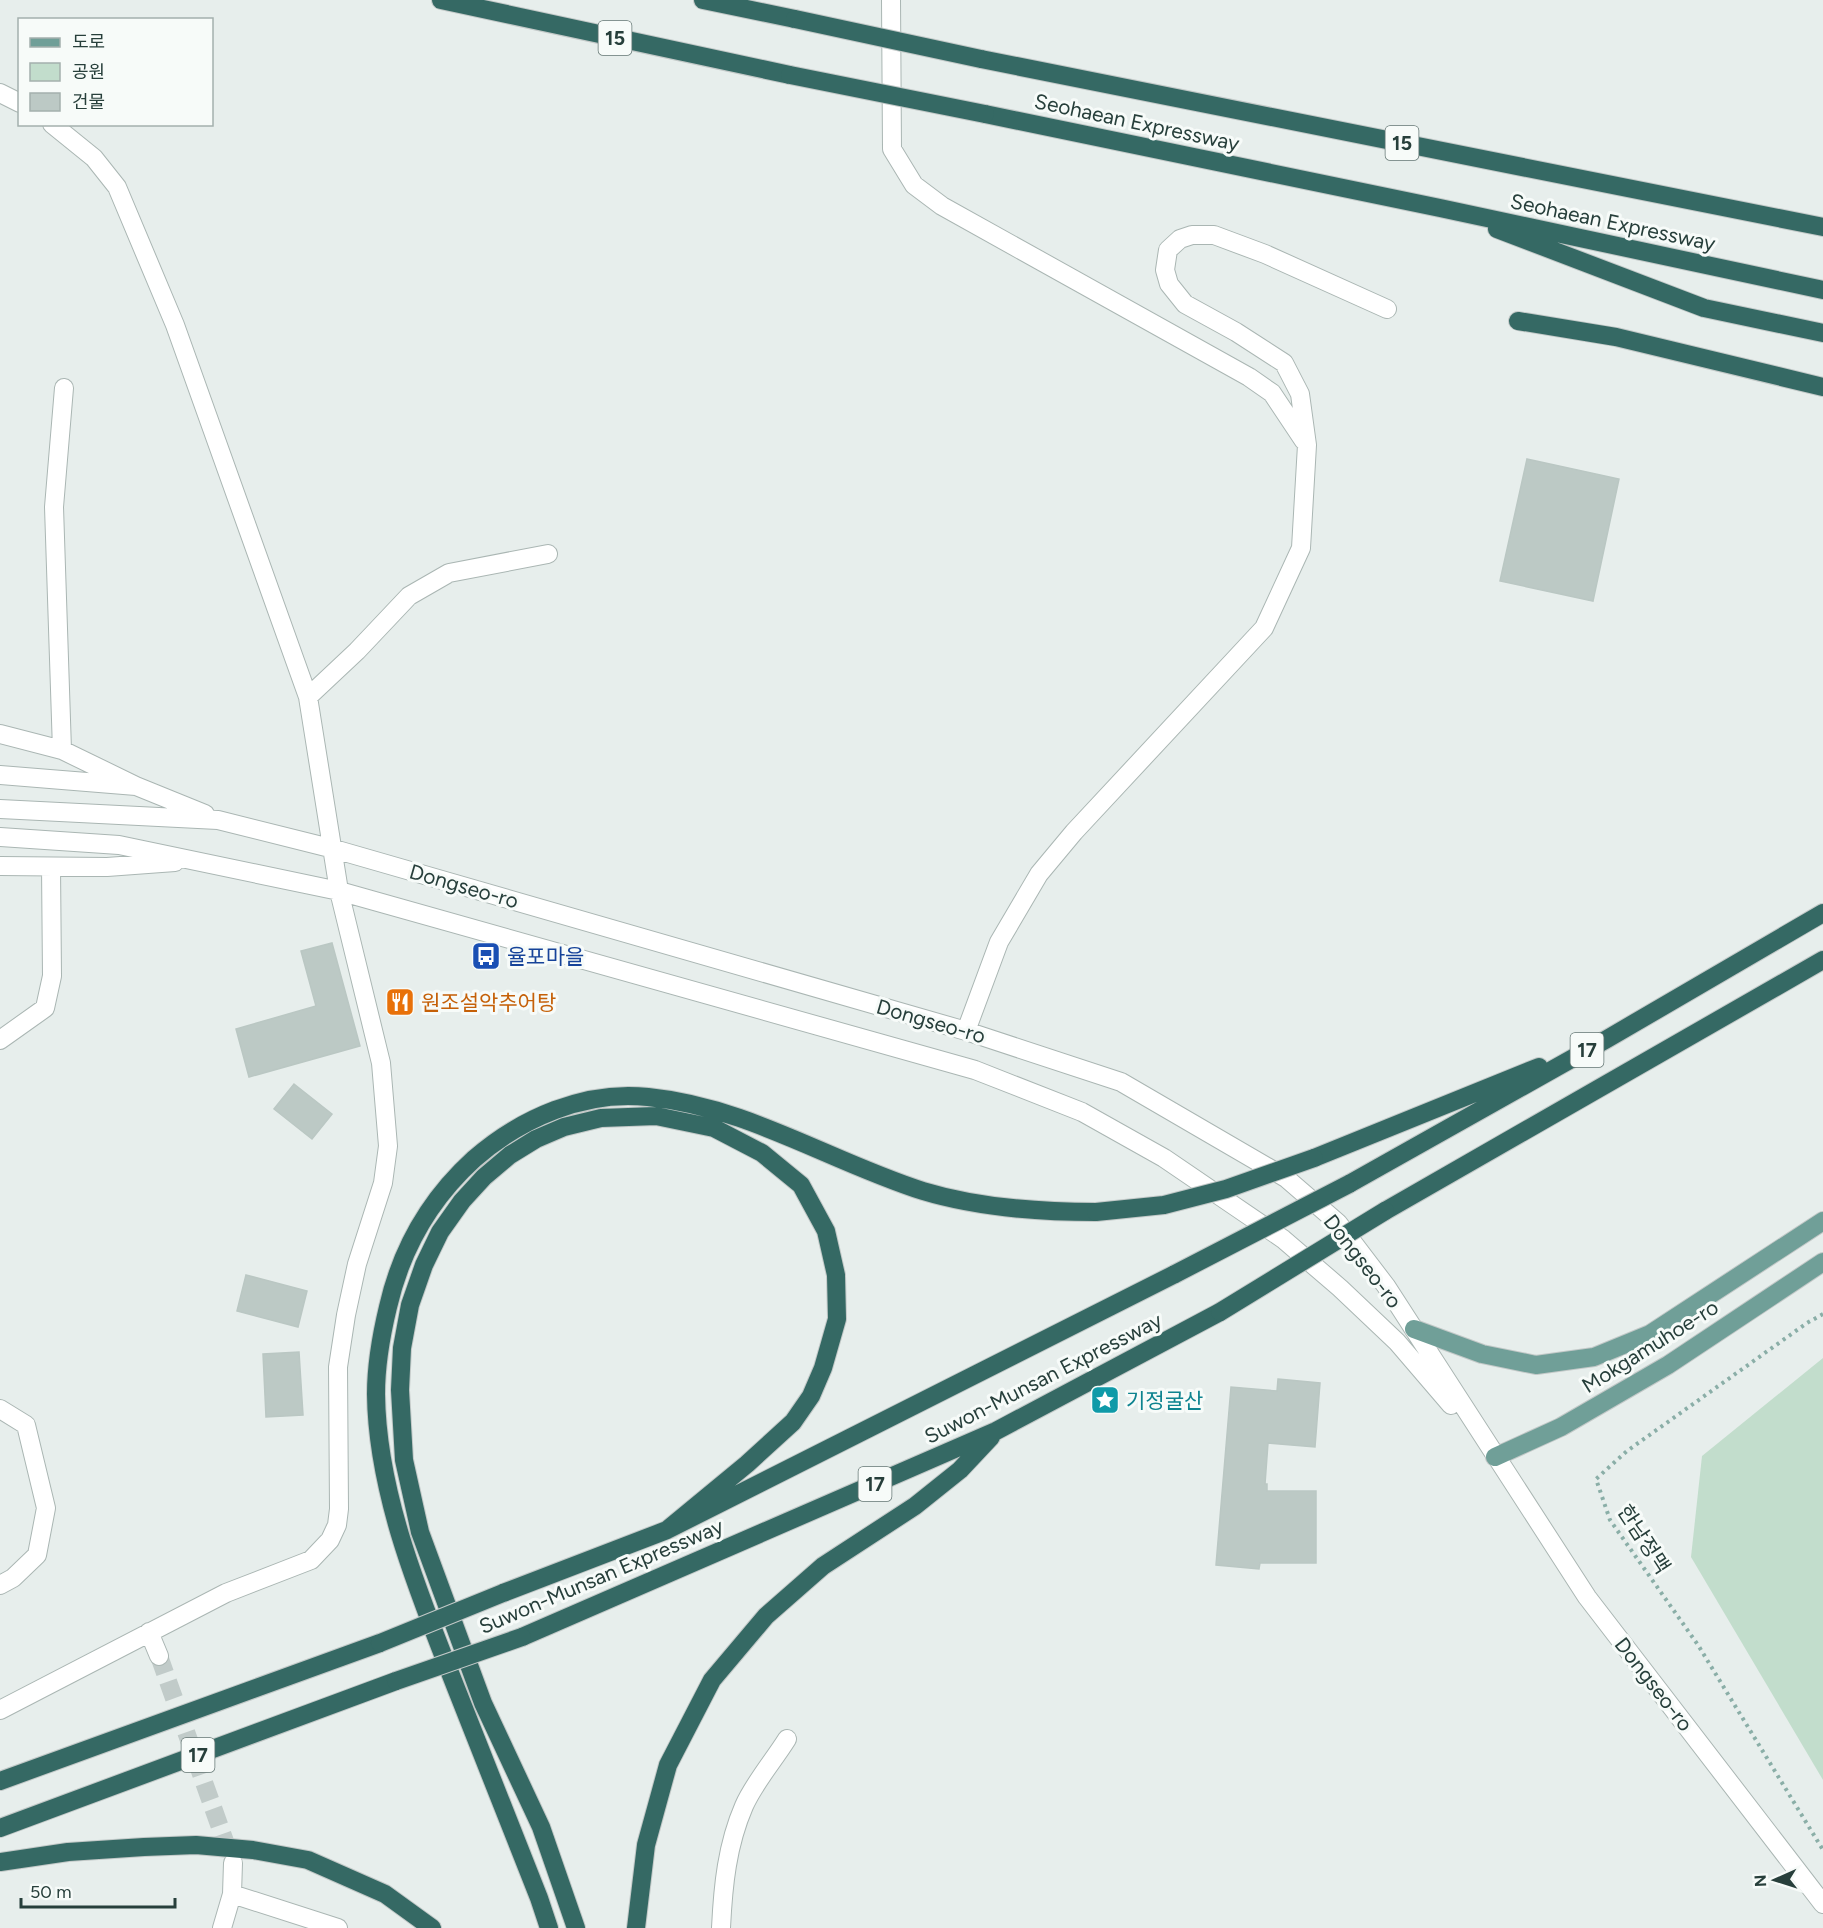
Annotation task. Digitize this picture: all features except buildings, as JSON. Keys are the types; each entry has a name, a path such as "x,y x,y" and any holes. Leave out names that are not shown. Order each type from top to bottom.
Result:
{"highway":[{"name":"Seohaean Expressway","path":"441,0 1823,290"},
{"name":"Seohaean Expressway","path":"703,0 981,59 1823,226"},
{"path":"1440,208 1704,308 1823,333"},
{"path":"1518,321 1616,337 1823,387"},
{"name":"Suwon-Munsan Expressway","path":"0,1781 380,1643 667,1530 1349,1184 1607,1039 1823,913"},
{"name":"Suwon-Munsan Expressway","path":"0,1828 396,1681 522,1637 996,1431 1220,1312 1385,1211 1823,960"},
{"path":"549,1928 425,1609 396,1520 385,1476 376,1393 381,1335 392,1291 408,1246 432,1206 461,1171 497,1140 539,1116 591,1100 644,1096 709,1107 743,1118 921,1190 956,1200 1044,1212 1096,1212 1164,1205 1226,1189 1314,1158 1607,1039"},
{"path":"576,1928 541,1827 483,1703 420,1532 404,1460 400,1390 402,1348 410,1305 424,1265 440,1232 462,1201 484,1177 510,1155 528,1144 564,1127 602,1118 656,1116 714,1128 762,1153 801,1185 826,1231 837,1275 837,1319 823,1368 811,1396 793,1422 739,1471 667,1530"},
{"path":"636,1928 646,1845 668,1765 712,1680 766,1616 824,1566 915,1506 960,1470 996,1431"},
{"path":"0,1862 68,1852 144,1847 196,1845 253,1850 308,1860 327,1868 385,1894 432,1928"}],"main road":[{"name":"Mokgamuhoe-ro","path":"1414,1329 1482,1354 1536,1365 1594,1357 1650,1334 1823,1221"},
{"name":"Mokgamuhoe-ro","path":"1495,1457 1561,1427 1668,1365 1823,1262"}],"street":[{"path":"891,0 892,149 914,185 942,206 1249,377 1272,393 1307,445"},
{"path":"0,93 18,102"},
{"path":"0,1710 226,1593 311,1560 330,1540 337,1525 339,1509 338,1367 357,1264 383,1183 388,1146 381,1064 339,891 308,697 175,325 117,187 94,158 54,126"},
{"path":"966,1031 999,942 1040,874 1074,832 1264,628 1301,548 1307,445 1300,394 1284,363 1236,332 1185,304 1169,284 1165,270 1168,250 1180,239 1192,235 1214,235 1265,254 1387,309"},
{"path":"62,750 54,507 64,388"},
{"path":"308,697 357,651 409,596 449,573 548,554"},
{"path":"0,734 62,750 136,786"},
{"name":"Dongseo-ro","path":"0,775 136,786 218,820 334,849 966,1031 1121,1082 1286,1178 1338,1223 1386,1286 1587,1597 1823,1904"},
{"name":"Dongseo-ro","path":"0,809 218,820"},
{"name":"Dongseo-ro","path":"0,837 119,845 339,891 975,1070 1082,1112 1164,1158 1283,1239 1340,1288 1397,1342 1495,1457"},
{"name":"Dongseo-ro","path":"0,866 107,867 198,861"},
{"path":"0,1040 45,1008 52,976 51,867"},
{"path":"0,1409 26,1425 46,1508 37,1555 13,1578 0,1585"},
{"path":"148,1632 159,1656"},
{"path":"721,1928 724,1877 730,1846 745,1805 787,1739"},
{"path":"222,1928 232,1894 233,1863"},
{"path":"232,1894 338,1928"}],"path":[{"name":"한남정맥","path":"1823,1314 1627,1451 1596,1479 1610,1520 1698,1645 1823,1850"}],"green space":[{"path":"1823,1358 1823,1780 1691,1557 1702,1456"}],"tunnel":[{"path":"159,1656 232,1861"}],"place":[{"name":"율포마을","path":"486,956"},
{"name":"원조설악추어탕","path":"400,1002"},
{"name":"기정굴산","path":"1105,1400"}]}
